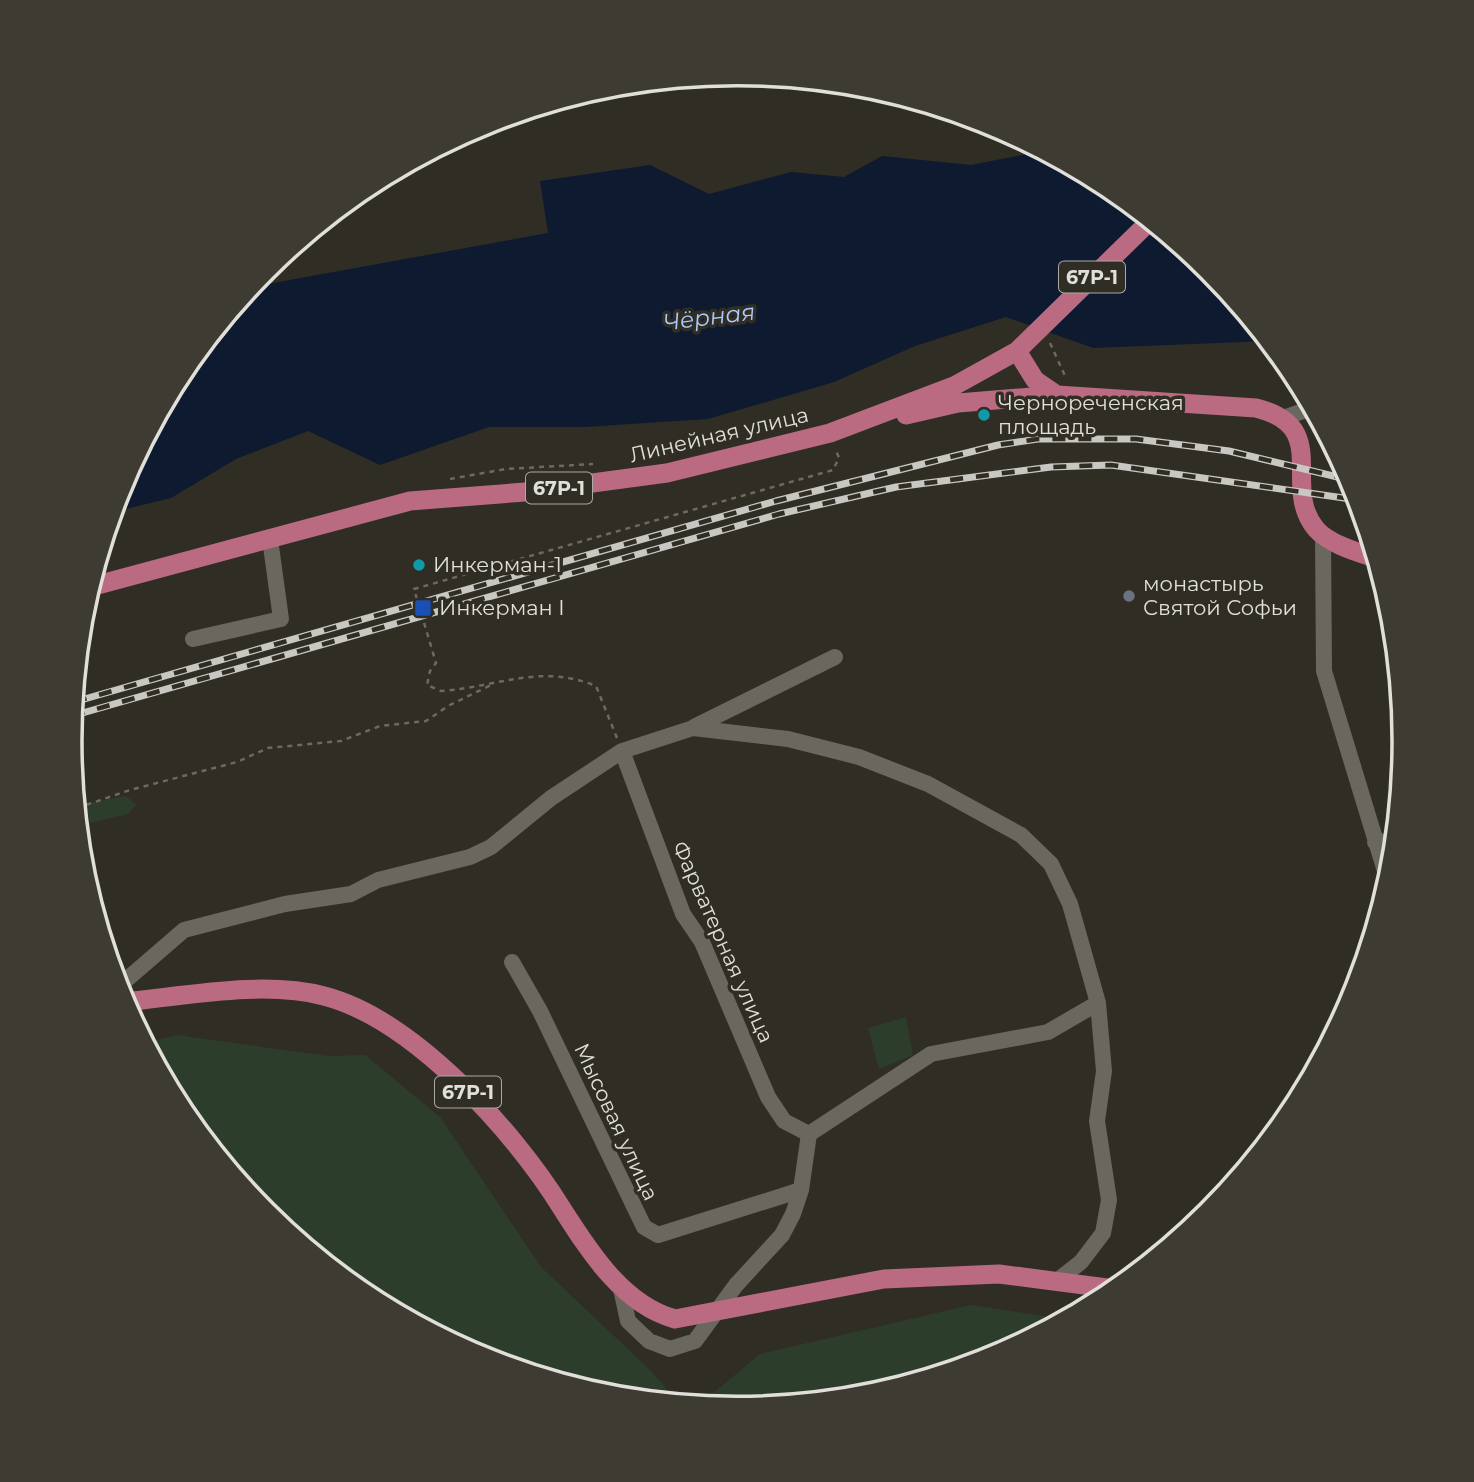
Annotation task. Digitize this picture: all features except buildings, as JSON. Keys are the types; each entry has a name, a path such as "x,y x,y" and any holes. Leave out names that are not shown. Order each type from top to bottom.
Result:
{"main road":[{"name":"67Р-1","path":"1017,351 1143,228"},
{"path":"1017,351 1035,380 1057,395"},
{"name":"Линейная улица","path":"102,584 410,501 526,492 667,473 830,433 954,386 1017,351"},
{"path":"830,433 958,403 1057,395 1256,408 1283,418 1290,424 1300,443 1305,507 1310,519 1323,535 1363,553"},
{"name":"67Р-1","path":"136,1001 229,992 282,991 325,996 371,1015 426,1052 466,1090 509,1138 558,1201 585,1244 637,1302 655,1313 675,1319 884,1279 999,1274 1099,1286"}],"street":[{"path":"1283,418 1302,411"},
{"path":"1323,535 1324,671 1381,858"},
{"path":"193,639 281,619 270,539"},
{"path":"127,979 184,930 285,904 351,894 378,880 470,857 491,847 551,798 622,751 693,728 835,657"},
{"path":"693,728 788,739 859,758 928,784 1021,835 1051,864 1067,897 1098,1003 1104,1071 1097,1121 1109,1200 1103,1233 1081,1262 1058,1280"},
{"name":"Фарватерная улица","path":"622,751 683,914 702,942 768,1097 784,1121 809,1134"},
{"path":"1376,842 1383,842"},
{"name":"Мысовая улица","path":"512,962 540,1012 644,1227 658,1235 801,1190"},
{"path":"620,1284 628,1321 659,1347 670,1349 695,1341 716,1312 782,1235 801,1190 809,1134 931,1054 1048,1032 1098,1003"}],"path":[{"path":"622,751 596,686 555,674 441,691 427,685 430,671 436,663 415,592 416,587 833,470 839,458 830,433"},
{"path":"86,805 237,762 268,748 341,741 380,726 426,721 448,706 498,682"}],"green space":[{"path":"126,796 136,805 128,814 88,824 86,803"},
{"path":"906,1017 913,1055 879,1069 868,1028"},
{"path":"177,1035 327,1056 365,1055 440,1117 541,1267 650,1370 669,1392 609,1383 527,1361 447,1328 373,1285 305,1233 245,1173 193,1105 155,1041"},
{"path":"971,1305 1048,1317 988,1346 947,1361 865,1383 780,1394 711,1395 760,1354"}],"water":[{"name":"Чёрная","path":"1027,154 1064,174 1136,222 1169,249 1200,278 1256,341 1093,348 1006,317 915,346 834,382 708,419 584,427 489,427 380,465 308,431 236,459 171,498 125,509 150,451 193,377 218,342 269,284 548,233 540,181 650,165 709,194 791,172 844,177 882,156 971,165"}],"railway":[{"path":"84,699 776,501 998,445 1038,439 1136,439 1229,451 1336,477"},
{"path":"83,713 779,514 896,487 1051,467 1111,465 1345,498"}],"place":[{"name":"Чернореченская площадь","path":"984,415"},
{"name":"Инкерман-1","path":"419,565"},
{"name":"монастырь Святой Софьи","path":"1129,596"},
{"name":"Инкерман I","path":"423,608"}]}
